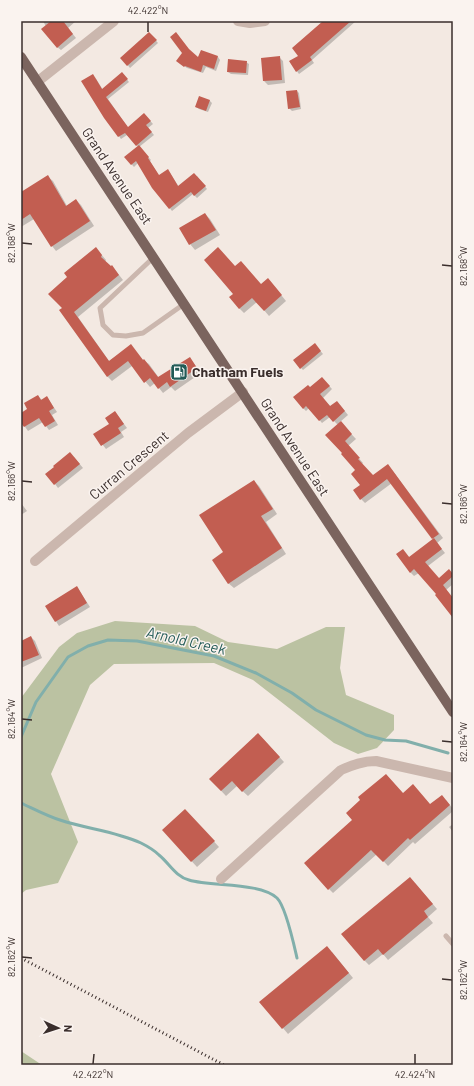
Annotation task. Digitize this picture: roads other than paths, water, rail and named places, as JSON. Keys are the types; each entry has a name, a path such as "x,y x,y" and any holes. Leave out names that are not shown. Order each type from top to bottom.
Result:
{"main road":[{"name":"Grand Avenue East","path":"21,57 453,712"}],"street":[{"path":"37,82 114,21"},
{"path":"238,21 250,23 264,21"},
{"name":"Curran Crescent","path":"35,561 188,434 243,392"},
{"path":"221,879 341,770 364,761 376,761 453,778"}],"lane":[{"path":"154,257 100,308 103,325 113,336 126,336 143,333 184,304"},
{"path":"446,936 453,944"}],"waterway":[{"name":"Arnold Creek","path":"21,737 36,702 68,657 88,646 108,640 137,641 214,656 256,673 292,693 316,710 366,735 385,740 406,741 448,753"},
{"path":"21,803 60,820 111,833 141,843 163,858 176,873 189,880 247,887 259,889 269,893 277,898 284,909 297,958"}],"railway":[{"path":"21,958 224,1065"}],"place":[{"name":"Chatham Fuels","path":"179,372"}]}
